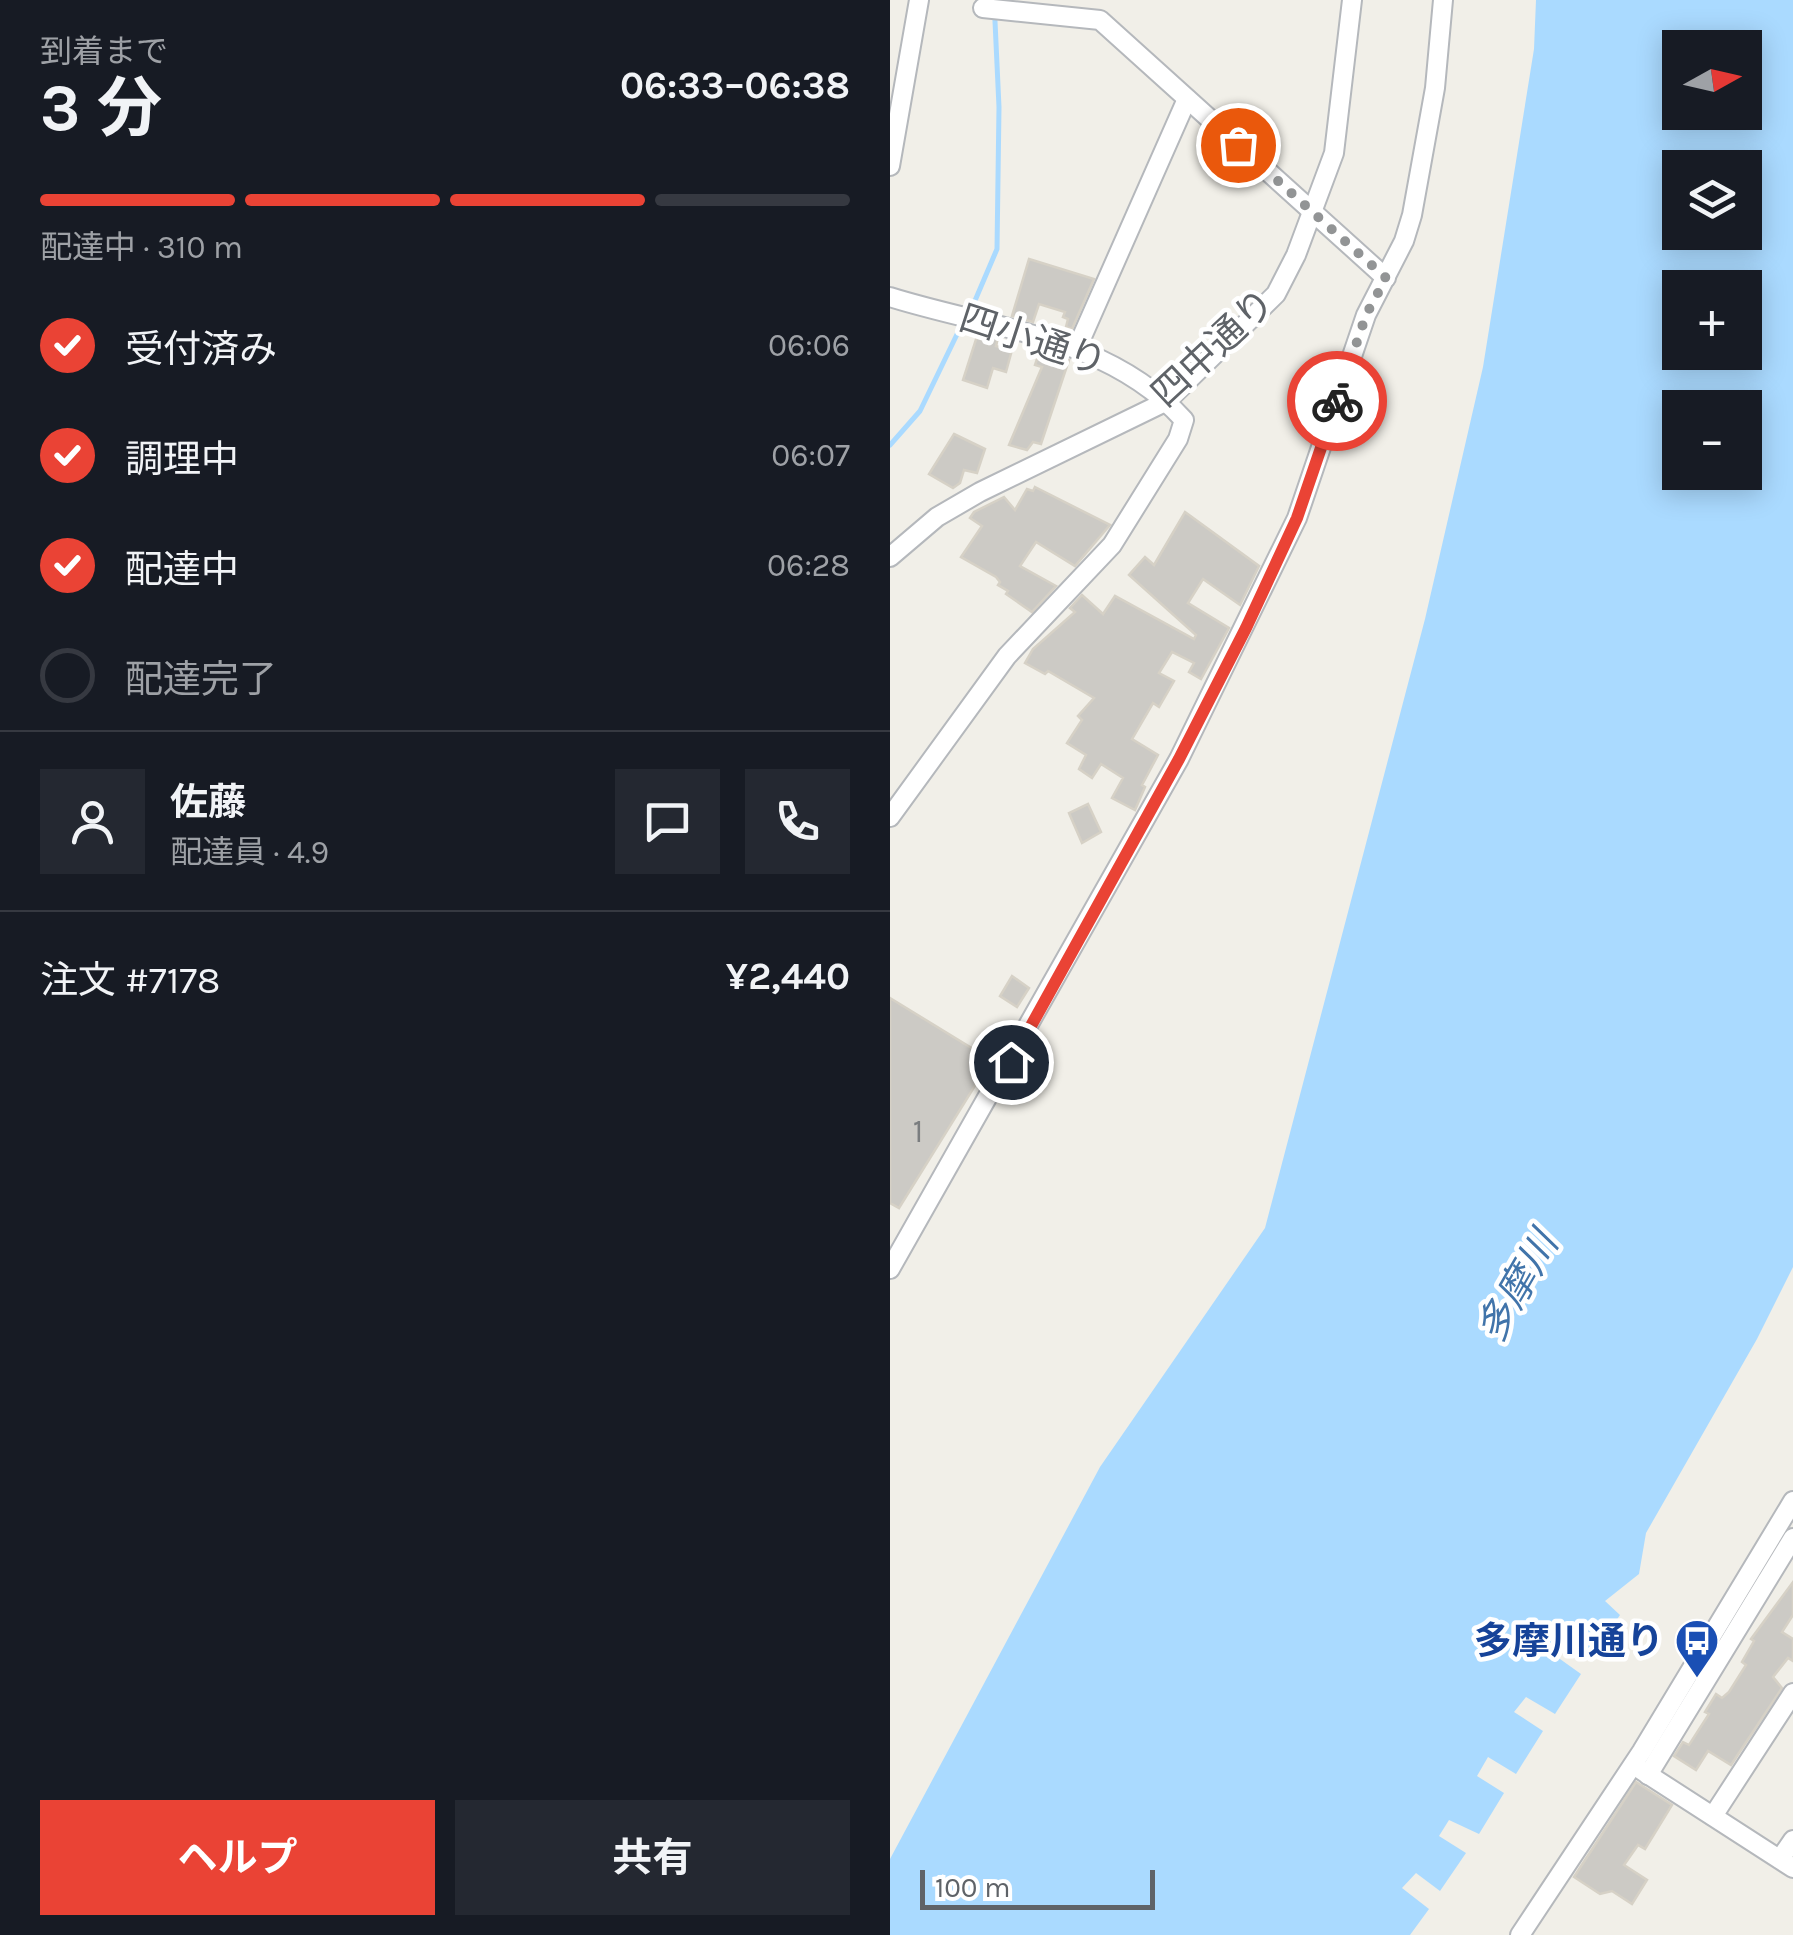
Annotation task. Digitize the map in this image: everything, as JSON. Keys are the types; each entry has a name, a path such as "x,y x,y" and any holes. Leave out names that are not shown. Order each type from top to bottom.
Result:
{"street":[{"path":"890,166 919,0"},
{"name":"四中通り","path":"890,557 937,518 980,492 1167,401 1276,294 1313,213 1334,153 1352,0"},
{"path":"890,1269 1087,927 1246,628 1297,518 1366,315 1412,214 1435,88 1443,0"},
{"path":"992,9 1100,20 1386,278"},
{"path":"1077,348 1187,100"},
{"name":"四小通り","path":"890,297 1077,348 1125,370 1167,401"},
{"path":"890,817 1007,656 1112,545 1135,511 1178,439 1184,420 1167,401"},
{"path":"1641,1770 1793,1501"},
{"path":"1520,1935 1641,1770 1793,1538"},
{"path":"1713,1816 1793,1693"},
{"path":"1641,1770 1787,1864 1793,1840"}],"water":[{"name":"多摩川","path":"1536,0 1793,0 1793,1267 1757,1339 1646,1533 1639,1574 1605,1601 1620,1615 1595,1652 1563,1637 1553,1654 1581,1674 1555,1714 1526,1697 1514,1712 1543,1731 1516,1774 1488,1757 1477,1776 1504,1793 1479,1834 1449,1820 1439,1836 1466,1853 1440,1891 1416,1873 1402,1888 1429,1909 1410,1935 890,1935 890,1859 1100,1467 1265,1228 1425,619 1483,367 1534,49"}],"building":[{"path":"1029,259 1094,279 1072,329 1066,327 1065,312 1039,304 1033,322 1012,316"},
{"path":"978,333 998,338 996,346 1012,350 1006,372 993,368 987,388 963,380"},
{"path":"1040,350 1069,360 1041,444 1033,442 1027,450 1009,445 1042,367 1035,365"},
{"path":"954,434 985,449 977,473 964,470 960,483 953,488 929,474"},
{"path":"1035,487 1110,525 1075,566 1036,542 1020,566 1056,586 1032,612 1006,594 1008,591 998,585 996,577 961,557 982,526 970,518 974,512 1004,497 1015,510 1027,489 1033,491"},
{"path":"1185,512 1259,566 1240,605 1203,579 1188,603 1229,628 1201,679 1189,672 1194,663 1172,652 1159,673 1174,681 1159,707 1153,703 1132,739 1158,755 1142,785 1145,787 1135,810 1112,798 1123,778 1101,764 1092,778 1079,769 1086,755 1067,743 1082,720 1078,716 1094,698 1048,671 1045,674 1025,663 1033,649 1075,612 1070,608 1082,595 1103,614 1115,596 1194,639 1196,635 1129,575 1145,557 1154,565"},
{"path":"1088,804 1101,832 1082,843 1069,813"},
{"path":"1012,976 1029,988 1017,1007 1000,996"},
{"path":"890,998 991,1060 899,1208 890,1203"},
{"path":"1793,1582 1793,1615 1782,1632 1793,1639 1793,1661 1788,1658 1773,1677 1782,1688 1731,1765 1708,1751 1696,1770 1674,1756 1683,1742 1689,1745 1709,1714 1705,1712 1716,1694 1722,1698 1729,1692 1746,1665 1742,1662 1754,1641 1751,1639"},
{"path":"1636,1782 1672,1805 1645,1849 1638,1845 1624,1865 1647,1880 1632,1904 1612,1891 1600,1894 1574,1877"}],"waterway":[{"path":"971,310 997,249 999,107 994,0"},
{"path":"890,445 920,411 962,324"}],"way so far":[{"path":"1238,145 1386,278 1366,315 1337,401"}],"place":[{"name":"多摩川通り","path":"1697,1679"}],"route":[{"path":"1011,1062 1179,759 1246,628 1297,518 1337,401"}]}
